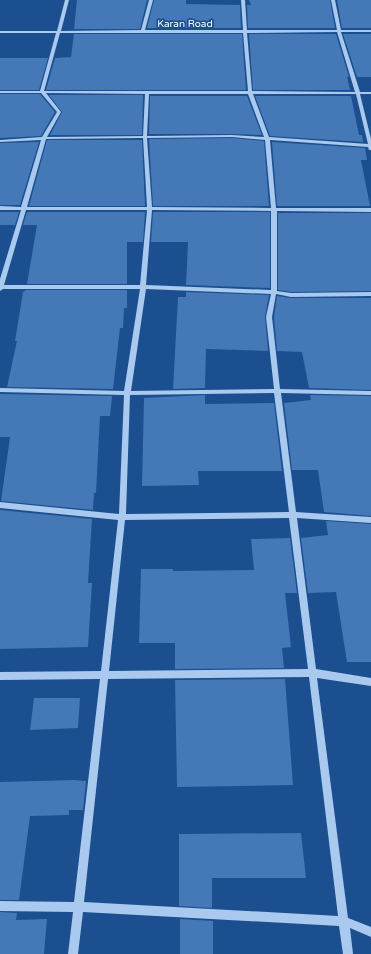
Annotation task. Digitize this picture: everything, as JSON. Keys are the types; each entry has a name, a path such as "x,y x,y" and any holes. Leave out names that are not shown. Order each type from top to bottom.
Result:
{"street":[{"path":"42,92 67,0"},
{"path":"143,32 151,0"},
{"path":"243,0 244,32 250,93 267,138 274,210 274,292 270,317 277,391 348,954"},
{"path":"0,141 44,138 267,138 371,147 358,93 339,31 333,0"},
{"name":"Karan Road","path":"0,32 371,31"},
{"path":"0,92 371,93"},
{"path":"42,92 59,112 44,138 0,287 143,287 274,292 291,295 371,294"},
{"path":"73,954 122,518 127,393 143,287 150,209 145,137 147,93"},
{"path":"0,208 371,210"},
{"path":"0,390 127,393 277,391 371,393"},
{"path":"0,505 122,518 293,515 371,520"},
{"path":"0,676 313,673 371,682"},
{"path":"0,906 78,907 344,921 371,932"}],"building":[{"path":"77,0 147,0 140,29 74,29"},
{"path":"154,0 186,0 186,4 240,5 241,28 147,28"},
{"path":"249,0 330,0 335,28 248,28 247,5 251,5"},
{"path":"337,0 371,0 371,28 342,28"},
{"path":"74,34 242,34 246,90 46,90 55,58 71,57"},
{"path":"249,34 336,34 349,77 347,77 350,90 253,90"},
{"path":"343,34 371,34 371,77 357,77"},
{"path":"0,58 48,58 39,90 0,90"},
{"path":"0,94 40,94 55,112 41,136 0,138"},
{"path":"49,95 143,95 142,135 50,135 62,112"},
{"path":"150,96 247,96 262,135 149,134"},
{"path":"255,96 351,96 359,135 362,135 363,142 270,136"},
{"path":"232,138 264,141 269,206 153,206 149,139"},
{"path":"47,140 142,140 145,206 29,206"},
{"path":"39,142 20,205 0,205 0,143"},
{"path":"272,142 365,148 367,160 361,160 370,206 277,206"},
{"path":"0,212 19,212 15,225 0,225"},
{"path":"27,212 145,212 143,242 127,242 127,284 27,284 37,225 23,225"},
{"path":"153,212 270,212 270,288 186,285 188,242 151,242"},
{"path":"278,213 371,213 371,291 291,292 278,290"},
{"path":"26,290 127,290 127,308 124,308 123,328 120,328 113,389 7,387 17,341 15,341 23,292"},
{"path":"186,292 269,295 265,317 268,351 206,349 205,388 173,389 178,297 186,297"},
{"path":"277,296 291,298 371,298 371,390 309,388 302,352 277,351 274,317"},
{"path":"0,394 112,396 110,416 100,416 96,493 94,493 93,510 1,501 10,437 0,437"},
{"path":"205,395 205,404 274,403 282,471 198,471 199,485 142,486 144,398"},
{"path":"310,395 371,396 371,516 324,512 318,470 292,470 284,403 311,400"},
{"path":"0,510 92,519 88,583 92,583 88,647 0,649"},
{"path":"326,521 371,524 371,662 347,662 336,592 308,593 301,538 328,535"},
{"path":"290,538 297,593 285,593 291,647 282,648 284,668 175,669 175,643 139,643 141,569 173,569 173,571 254,570 251,539"},
{"path":"285,679 293,785 177,787 175,680"},
{"path":"34,698 80,698 78,728 30,730"},
{"path":"86,781 83,810 69,810 69,815 30,816 19,900 0,900 0,782"},
{"path":"301,833 306,878 212,878 212,908 179,906 179,834"},
{"path":"0,912 17,913 16,920 47,919 44,954 0,954"},
{"path":"180,919 213,921 213,954 180,954"}]}
